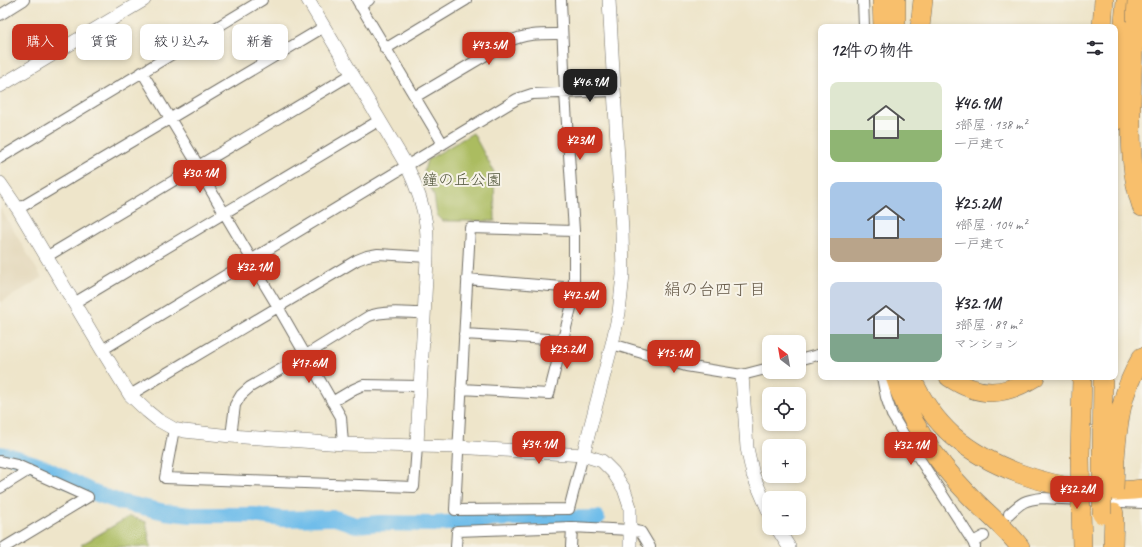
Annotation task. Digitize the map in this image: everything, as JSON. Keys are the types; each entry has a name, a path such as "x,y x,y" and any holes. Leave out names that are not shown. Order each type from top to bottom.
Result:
{"highway":[{"path":"882,0 883,24"},
{"path":"896,0 896,24"},
{"path":"908,24 910,0"},
{"path":"920,24 923,0"},
{"path":"1102,24 1104,0"},
{"path":"1118,102 1133,7"},
{"path":"1133,7 1132,164 1142,207"},
{"path":"1108,458 1117,434 1122,403 1127,386 1142,357"},
{"path":"896,380 915,424 941,463 970,496 1013,537 1020,547"},
{"path":"912,380 921,397 933,414 953,436 971,449 996,463 1020,474 1068,487 1092,491 1121,492 1142,490"},
{"path":"923,380 936,401 954,422 977,441 1006,457 1039,470 1069,478 1122,482 1142,480"},
{"path":"954,380 973,390 989,393 1005,391 1021,386 1030,380"},
{"path":"1082,380 1080,456 1082,547"},
{"path":"1103,380 1108,458 1108,514 1104,547"},
{"path":"1108,514 1113,547"}],"street":[{"path":"0,14 24,0"},
{"path":"0,86 144,0"},
{"path":"0,158 262,0"},
{"path":"174,428 165,478 414,488 427,257 426,225 422,204 416,184 407,166 308,0"},
{"path":"369,0 358,3 443,144"},
{"path":"386,49 466,0"},
{"path":"461,389 549,394 563,340 571,308 574,288 574,231 565,93 561,0"},
{"path":"574,231 470,228 455,510 569,508 612,344 619,313 623,275 622,231 609,0"},
{"path":"863,0 864,24"},
{"path":"18,209 324,27"},
{"path":"415,98 518,37 529,35 562,34"},
{"path":"142,72 198,165 200,172 341,417 343,444"},
{"path":"46,257 352,74"},
{"path":"102,350 517,99 532,94 614,91"},
{"path":"74,303 380,120"},
{"path":"0,183 18,209 130,395 158,420 184,431 231,436 343,444 458,447 583,455 602,461 613,472 624,489 630,507 630,547"},
{"path":"130,395 357,260 378,254 427,257"},
{"path":"467,279 574,288"},
{"path":"231,436 236,405 241,395 250,387 376,313 424,313"},
{"path":"464,334 563,340"},
{"path":"612,344 686,366 742,375 762,370"},
{"path":"806,358 818,355"},
{"path":"742,375 747,448 753,475 762,496"},
{"path":"883,380 892,415 974,544 984,536"},
{"path":"332,402 363,385 419,386"},
{"path":"0,461 17,465 29,470 88,498 5,547"},
{"path":"0,488 29,470"},
{"path":"1009,514 1026,500 1042,498 1142,503"},
{"path":"571,547 572,527"},
{"path":"456,547 457,531 572,527 641,532 650,547"},
{"path":"782,535 788,547"}],"shaded area":[{"path":"0,208 42,278 0,303"}],"green space":[{"name":"鐘の丘公園","path":"473,133 494,172 495,221 443,221 437,215 434,196 424,171 427,160"},
{"path":"130,516 146,522 151,547 83,547 81,545"}],"waterway":[{"path":"0,454 41,466 94,493 120,502 165,512 191,515 254,515 283,519 335,518 356,525 380,523 434,524 509,518 597,518"}],"district":[{"name":"絹の台四丁目","path":"715,289"}]}
